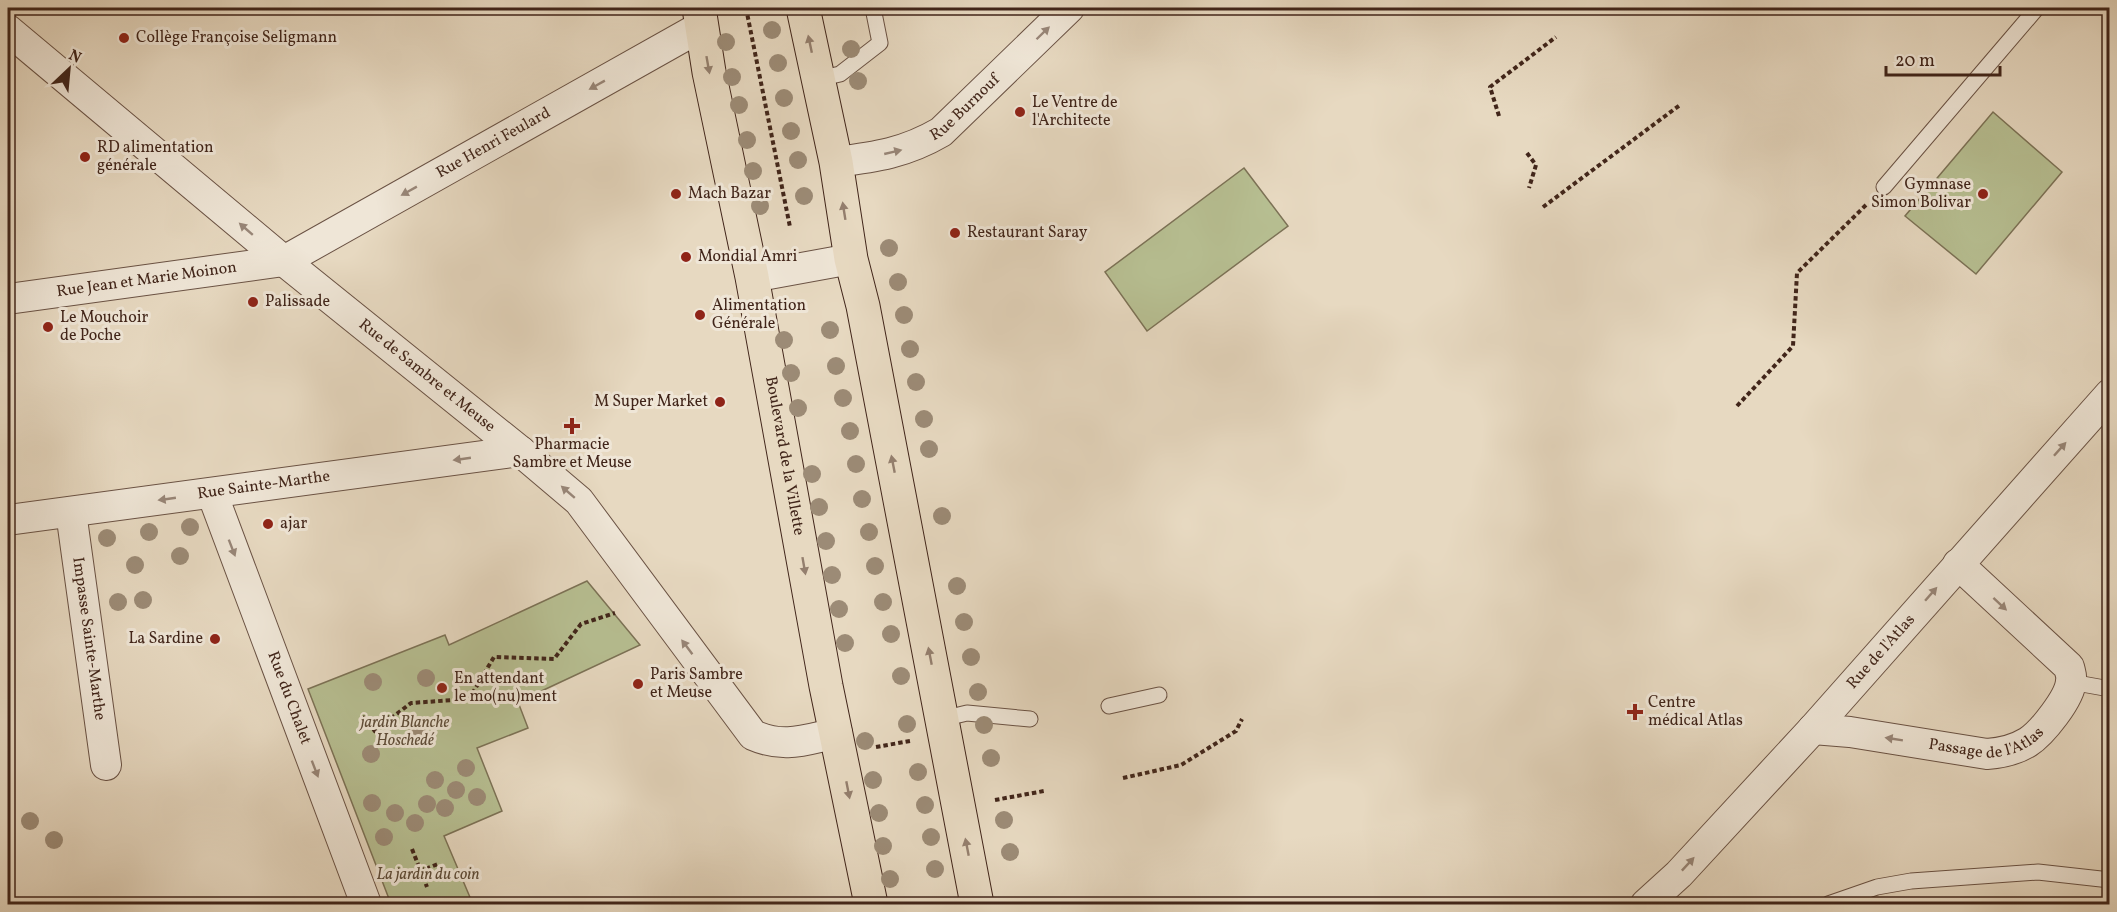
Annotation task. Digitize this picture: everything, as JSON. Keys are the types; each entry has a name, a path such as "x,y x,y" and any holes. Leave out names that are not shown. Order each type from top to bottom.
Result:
{"main road":[{"path":"803,8 836,162 851,259 863,306 977,904"},
{"name":"Boulevard de la Villette","path":"700,17 709,72 752,278 826,686 871,904"}],"street":[{"name":"Rue Burnouf","path":"836,162 896,152 920,145 941,132 1069,8"},
{"name":"Rue Henri Feulard","path":"284,261 700,17"},
{"name":"Rue de Sambre et Meuse","path":"8,30 284,261 579,501 753,735 764,741 783,744 838,743"},
{"path":"752,278 851,259"},
{"name":"Rue Jean et Marie Moinon","path":"8,299 284,261"},
{"name":"Rue de l'Atlas","path":"1646,904 1679,874 1813,729 2109,394"},
{"name":"Rue Sainte-Marthe","path":"8,520 520,451"},
{"name":"Rue du Chalet","path":"212,493 366,904"},
{"name":"Impasse Sainte-Marthe","path":"71,512 106,765"},
{"path":"1958,564 2069,667 2071,682"},
{"name":"Passage de l'Atlas","path":"1813,729 1850,732 1987,754 2000,753 2028,741 2041,731 2066,697 2071,682"}],"lane":[{"path":"818,79 840,74 880,43 873,8"},
{"path":"1884,188 2037,8"},
{"path":"2071,682 2109,689"},
{"path":"1109,706 1159,695"},
{"path":"944,727 967,713 1030,718"},
{"path":"1828,904 1877,887 1911,881 2038,873 2109,880"}],"path":[{"path":"746,8 790,227"},
{"path":"1499,116 1490,87 1556,37"},
{"path":"1543,207 1680,105"},
{"path":"1527,153 1536,165 1529,188"},
{"path":"1737,406 1793,346 1797,273 1884,188"},
{"path":"374,732 411,703 469,699 494,657 554,659 581,624 615,614"},
{"path":"1123,778 1181,765 1236,731 1242,719"},
{"path":"838,743 944,727"},
{"path":"959,809 986,801 1044,791"},
{"path":"412,849 427,887"},
{"path":"405,877 438,864"}],"green space":[{"name":"Gymnase Simon Bolivar","path":"1993,112 2062,172 1976,274 1905,216"},
{"path":"1244,168 1288,226 1147,331 1105,272"},
{"name":"jardin Blanche Hoschedé","path":"587,581 640,645 518,702 528,728 477,748 502,811 444,836 472,902 465,904 391,904 308,689 445,635 449,645"}],"place":[{"name":"Collège Françoise Seligmann","path":"124,38"},
{"name":"Le Ventre de l'Architecte","path":"1020,112"},
{"name":"RD alimentation générale","path":"85,157"},
{"name":"Mach Bazar","path":"676,194"},
{"name":"Gymnase Simon Bolivar","path":"1983,194"},
{"name":"Restaurant Saray","path":"955,233"},
{"name":"Mondial Amri","path":"686,257"},
{"name":"Palissade","path":"253,302"},
{"name":"Alimentation Générale","path":"700,315"},
{"name":"Le Mouchoir de Poche","path":"48,327"},
{"name":"M Super Market","path":"720,402"},
{"name":"Pharmacie Sambre et Meuse","path":"572,426"},
{"name":"ajar","path":"268,524"},
{"name":"La Sardine","path":"215,639"},
{"name":"Paris Sambre et Meuse","path":"638,684"},
{"name":"En attendant le mo(nu)ment","path":"442,688"},
{"name":"Centre médical Atlas","path":"1635,712"}],"park label":[{"name":"La jardin du coin","path":"428,875"}]}
